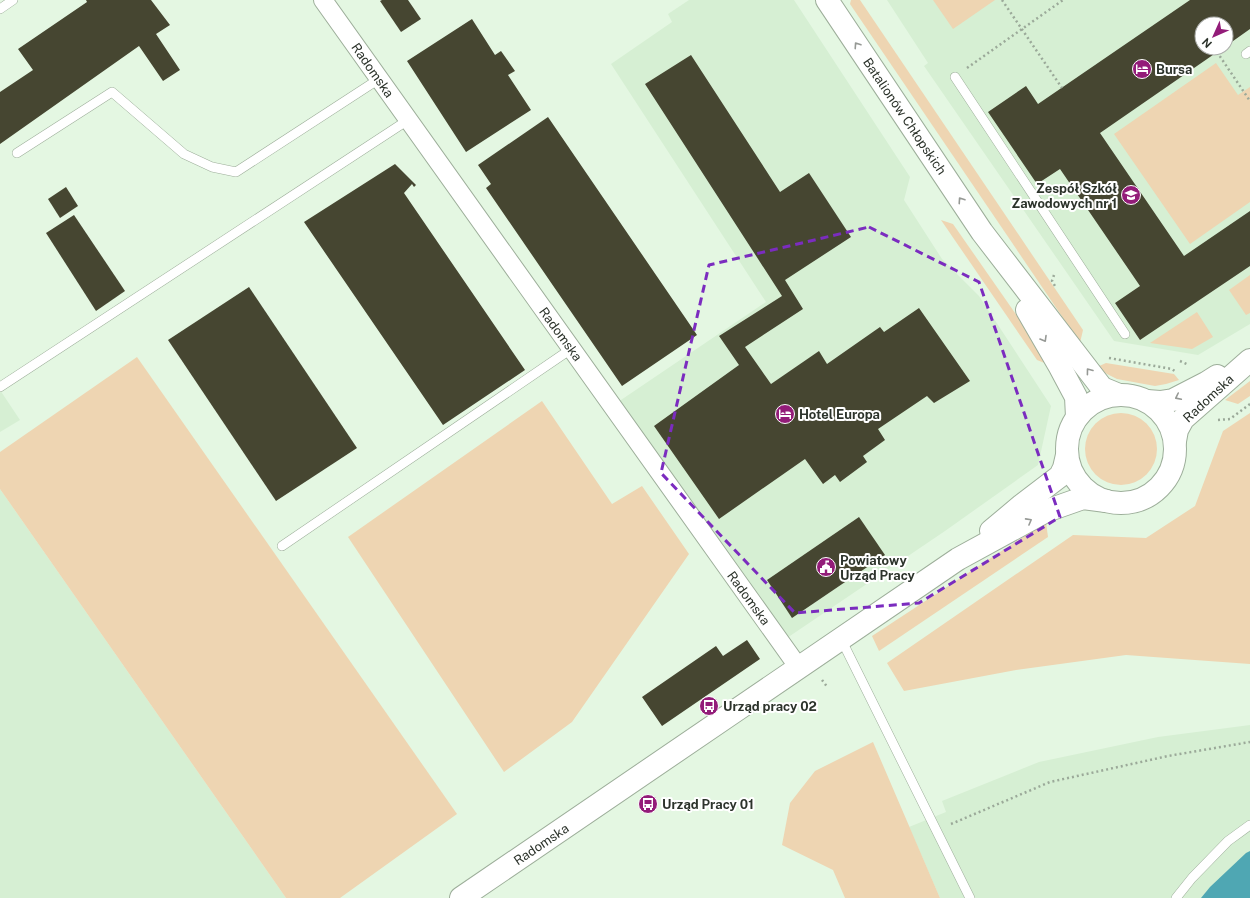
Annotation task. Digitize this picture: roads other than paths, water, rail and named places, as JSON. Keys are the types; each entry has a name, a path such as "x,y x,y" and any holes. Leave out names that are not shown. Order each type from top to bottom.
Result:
{"street":[{"name":"Radomska","path":"323,0 799,668"},
{"name":"Batalionów Chłopskich","path":"827,0 982,232 1060,366 1076,397 1077,416"},
{"name":"Batalionów Chłopskich","path":"982,232 1102,388 1119,394"},
{"name":"Radomska","path":"1147,401 1160,402 1173,400 1206,383 1216,376 1250,360"},
{"name":"Radomska","path":"1175,441 1177,430 1183,419 1250,360"},
{"path":"1119,394 1134,396 1147,401 1159,410 1170,426 1175,441 1175,456 1171,471 1155,491 1137,501 1121,503 1106,501 1092,494 1080,484 1070,469 1067,455 1067,442 1071,428 1077,416 1087,406 1104,397 1119,394"},
{"name":"Radomska","path":"958,559 1022,505 1060,476 1064,468 1067,455"},
{"name":"Radomska","path":"461,898 958,559 1046,511 1083,498 1106,501"}],"lane":[{"path":"0,9 13,0"},
{"path":"955,77 1125,334"},
{"path":"17,153 112,92 184,154 212,167 236,172 379,79"},
{"path":"0,387 408,120"},
{"path":"282,546 571,349"},
{"path":"841,639 970,898"},
{"path":"1176,898 1192,878 1228,841 1250,825"}],"water":[{"path":"1250,851 1250,898 1201,898 1210,887"}],"place":[{"name":"Bursa","path":"1142,69"},
{"name":"Zespół Szkół Zawodowych nr 1","path":"1131,195"},
{"name":"Hotel Europa","path":"785,414"},
{"name":"Powiatowy Urząd Pracy","path":"826,567"},
{"name":"Urząd pracy 02","path":"709,706"},
{"name":"Urząd Pracy 01","path":"648,804"}]}
